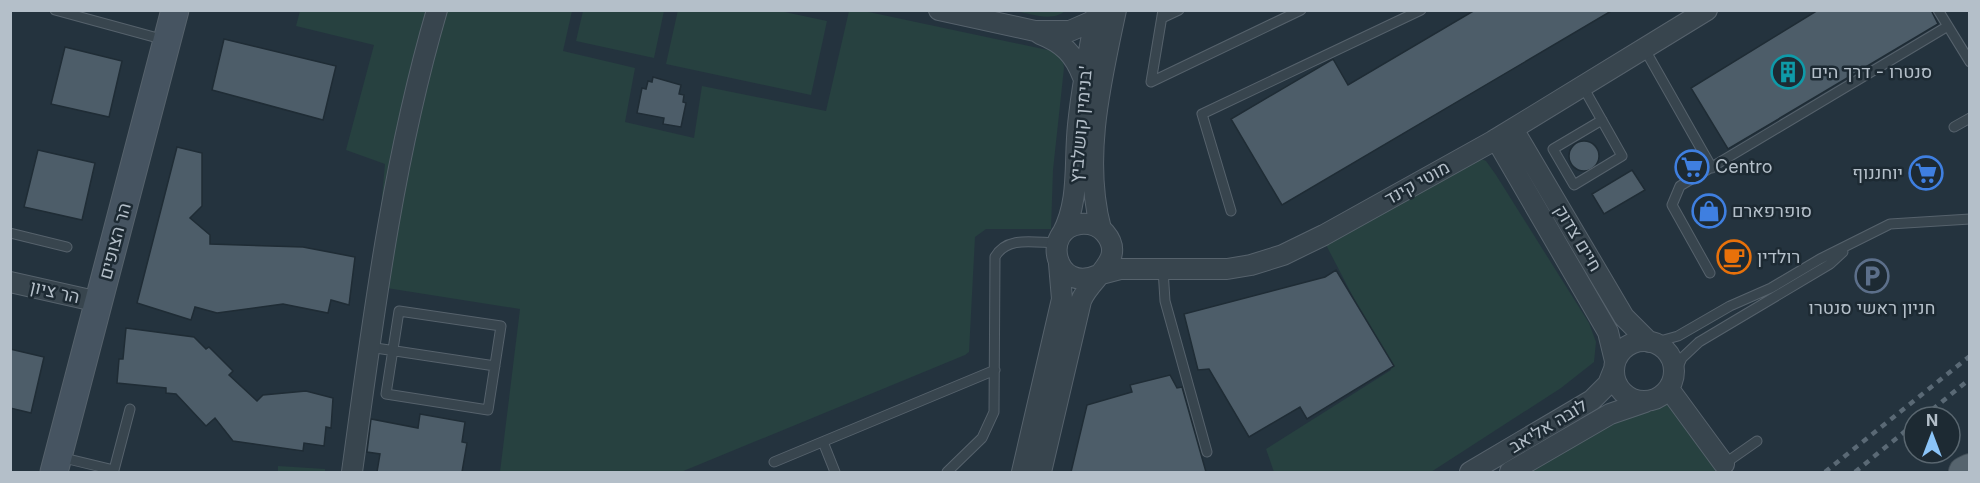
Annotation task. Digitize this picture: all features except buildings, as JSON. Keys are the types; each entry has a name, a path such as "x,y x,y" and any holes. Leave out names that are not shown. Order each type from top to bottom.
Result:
{"street":[{"name":"הר הצופים","path":"57,464 175,10"},
{"path":"352,472 369,346 404,146 437,10"},
{"path":"939,10 1035,32 1055,40 1073,54 1083,77"},
{"name":"בנימין קושלביץ'","path":"1101,229 1095,192 1094,139 1116,10"},
{"name":"מוטי קינד","path":"1100,274 1120,269 1227,269 1283,255 1496,139 1707,10"},
{"path":"1035,32 1070,32 1096,15"},
{"name":"בנימין קושלביץ'","path":"1060,239 1071,219 1083,77 1096,15"},
{"name":"חיים צדוק","path":"1513,129 1624,317 1651,342"},
{"name":"חיים צדוק","path":"1496,139 1608,332 1614,365"},
{"path":"1022,472 1062,299 1059,264 1060,239 1078,224 1090,224 1101,229 1109,238 1112,253 1109,265 1087,288 1081,301 1041,472"},
{"path":"1059,264 1066,273 1076,278 1088,279 1100,274"},
{"name":"הר ציון","path":"10,282 99,302"},
{"path":"1640,341 1651,342 1669,354 1674,367 1671,383 1662,396 1649,401 1635,400 1623,394 1616,382 1614,365 1627,346 1640,341"},
{"name":"לובה אליאב","path":"1470,472 1592,400 1608,384 1614,365"},
{"path":"1671,383 1724,464"},
{"name":"לובה אליאב","path":"1510,472 1610,414 1629,405 1649,401"}],"lane":[{"path":"55,10 167,40"},
{"path":"1179,10 1163,14 1151,82 1301,10"},
{"path":"1231,211 1202,114 1421,10"},
{"path":"1938,10 1970,62"},
{"path":"1710,273 1672,205 1680,186 1948,26"},
{"path":"1644,48 1712,168"},
{"path":"1582,85 1602,120 1622,156 1574,185 1553,149 1602,120"},
{"path":"1954,127 1970,118"},
{"path":"1651,342 1675,338 1730,306 1771,288 1820,259 1890,224 1970,219"},
{"path":"10,233 67,247"},
{"path":"947,472 982,438 994,412 995,257 1006,245 1013,242 1060,239"},
{"path":"1671,383 1682,358 1699,342 1830,264 1852,245"},
{"path":"1163,269 1165,301 1206,452"},
{"path":"399,311 501,326 495,366 488,410 386,394 399,311"},
{"path":"369,346 495,366"},
{"path":"774,462 995,370"},
{"path":"57,464 114,470 130,409"},
{"path":"1724,464 1757,441"},
{"path":"823,442 835,472"}],"green space":[{"path":"678,10 780,11 827,21 811,95 666,64"},
{"path":"1065,10 1048,17 1016,11"},
{"path":"300,11 572,11 563,51 635,68 625,122 694,138 702,86 826,111 849,11 864,11 1062,53 1064,68 1053,170 1051,229 986,229 975,237 969,352 965,355 681,472 500,472 520,309 374,286 385,164 346,150 374,45 296,26"},
{"path":"583,11 664,11 654,58 576,41"},
{"path":"1477,157 1486,161 1496,175 1589,323 1596,342 1594,362 1561,388 1431,472 1274,472 1266,449 1391,370 1323,239"},
{"path":"1676,404 1723,472 1520,472 1616,417 1647,407"},
{"path":"278,466 325,469 325,472 278,472"}],"railway":[{"path":"1825,472 1970,356"},
{"path":"1938,405 1970,379"},
{"path":"1855,472 1902,434"}],"place":[{"name":"סנטרו - דרך הים","path":"1788,72"},
{"name":"Centro","path":"1692,167"},
{"name":"יוחננוף","path":"1926,173"},
{"name":"סופרפארם","path":"1709,211"},
{"name":"רולדין","path":"1734,257"},
{"name":"חניון ראשי סנטרו","path":"1872,276"}]}
